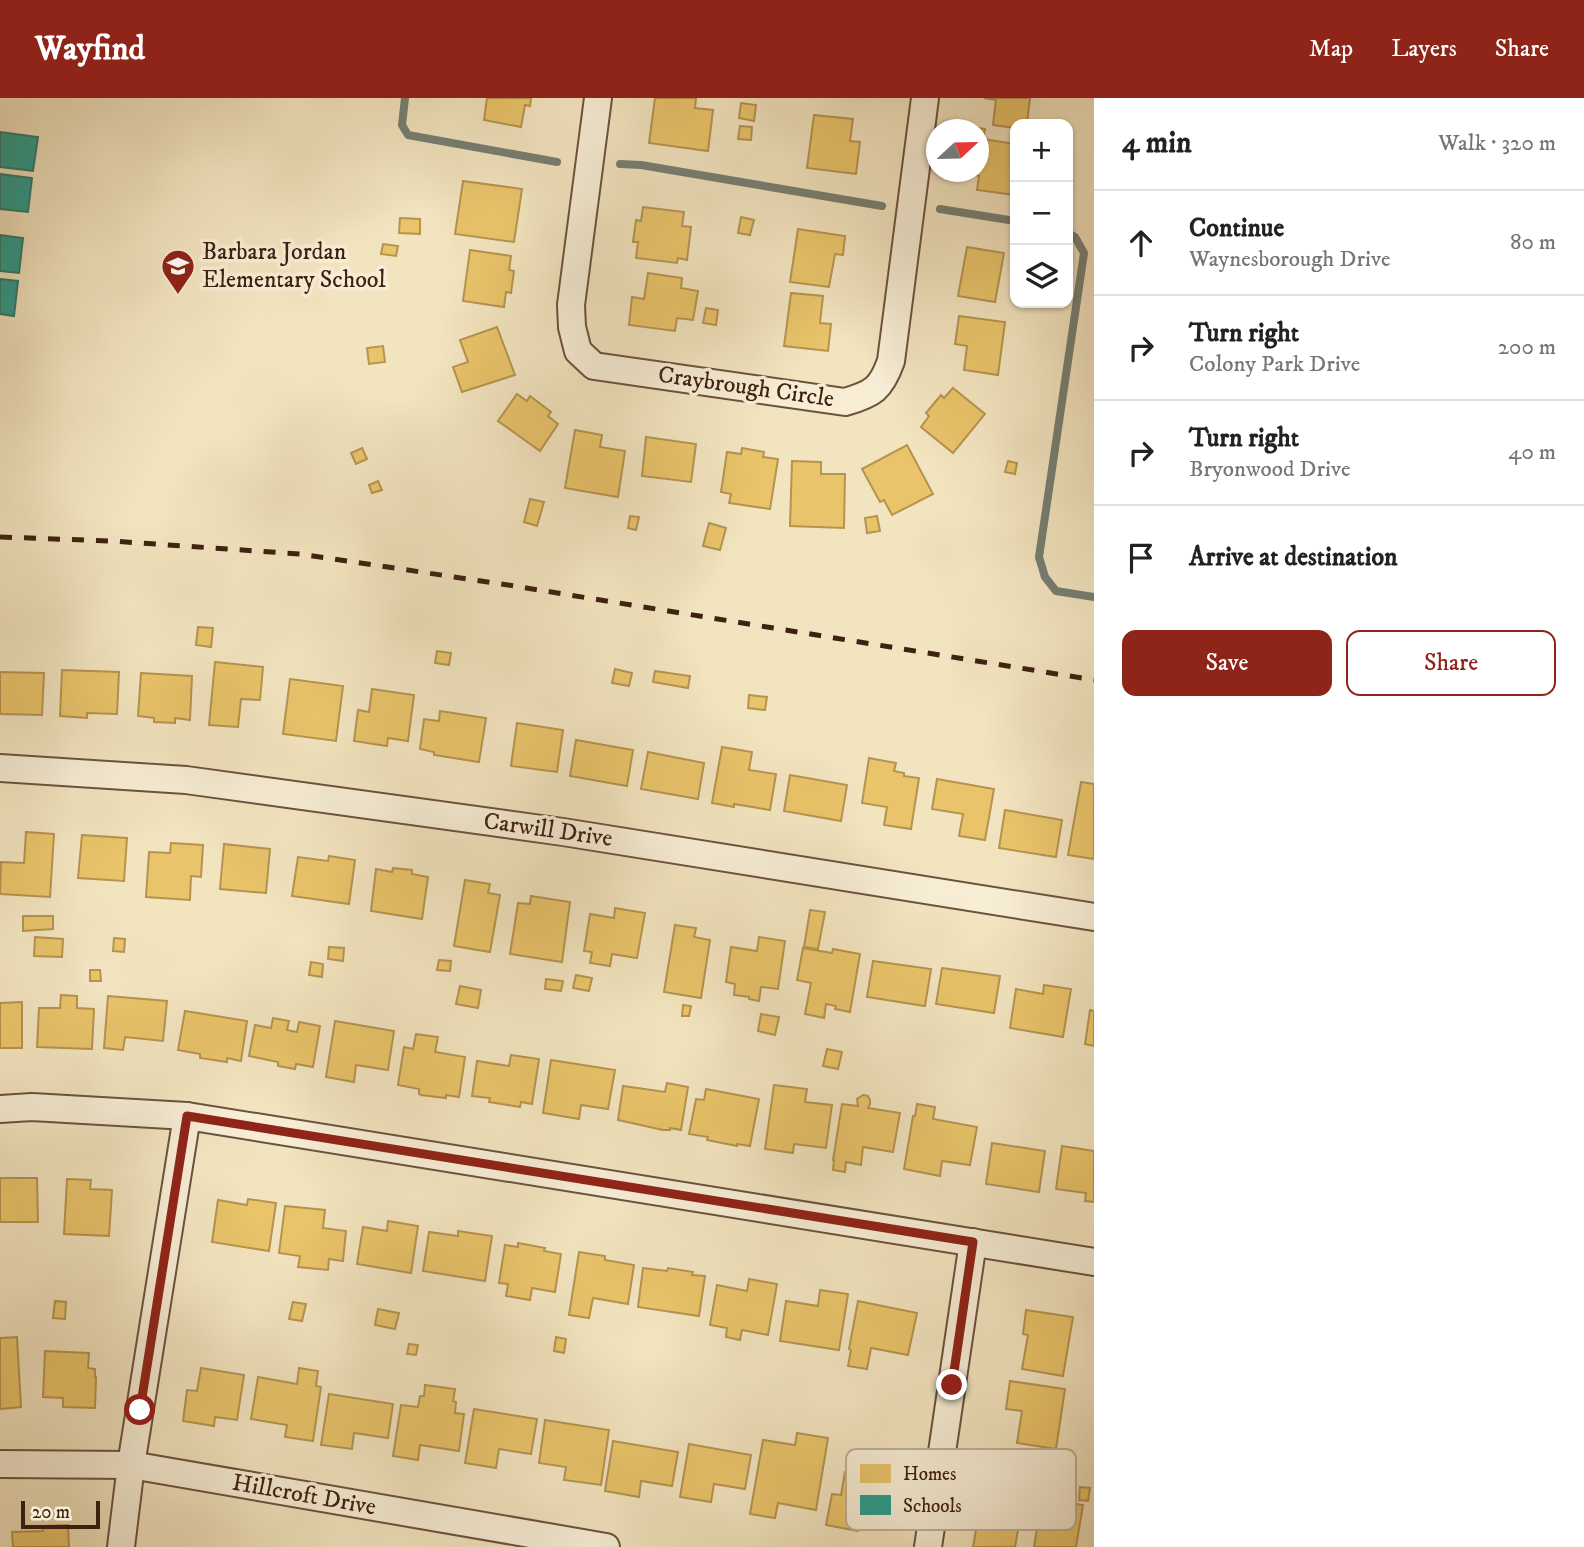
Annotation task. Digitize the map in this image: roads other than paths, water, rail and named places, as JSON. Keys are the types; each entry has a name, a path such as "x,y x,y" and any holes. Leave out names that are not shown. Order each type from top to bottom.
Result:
{"street":[{"name":"Craybrough Circle","path":"598,98 571,305 572,327 578,351 594,366 845,402 867,396 884,380 891,361 925,98"},
{"name":"Carwill Drive","path":"0,768 186,780 253,789 563,832 1094,917"},
{"path":"0,1109 32,1107 187,1116 1094,1262"},
{"path":"121,1547 131,1465 187,1116"},
{"path":"942,1449 973,1242"},
{"name":"Hillcroft Drive","path":"0,1464 131,1465 606,1547"}],"waterway":[{"path":"405,98 402,125 408,135 557,162"},
{"path":"620,164 641,165 882,206"},
{"path":"940,209 1010,220"},
{"path":"1073,236 1084,253 1039,557 1045,577 1056,591 1094,597"}],"railway":[{"path":"0,537 111,541 300,554 1094,680"}],"place":[{"name":"Barbara Jordan Elementary School","path":"178,296"}]}
